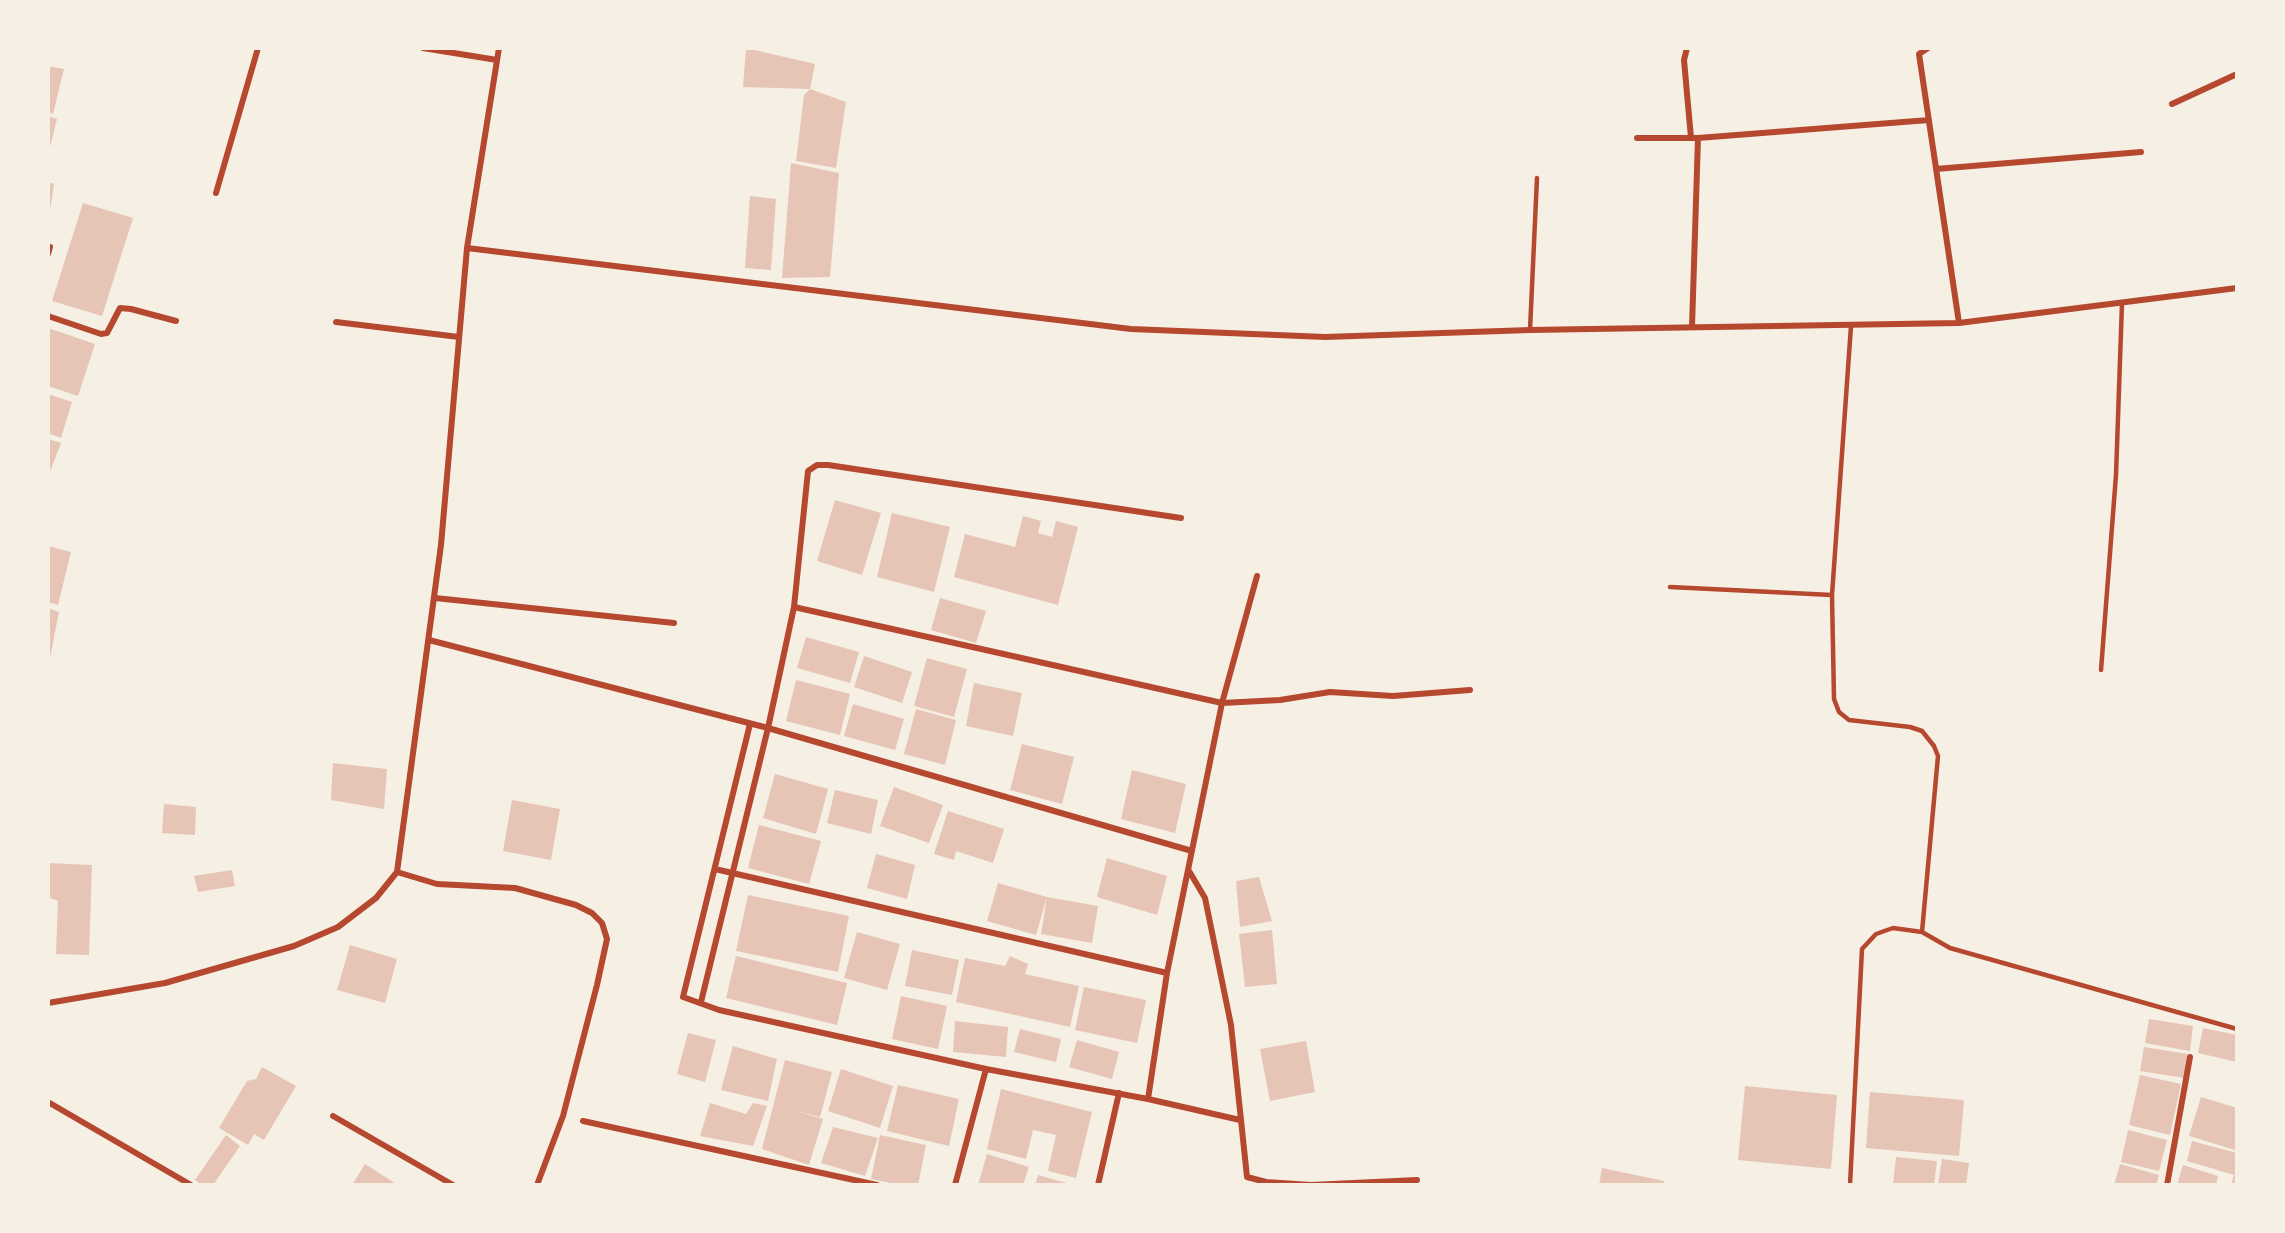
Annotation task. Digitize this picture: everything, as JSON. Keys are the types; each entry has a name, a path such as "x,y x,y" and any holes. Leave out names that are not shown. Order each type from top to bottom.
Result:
{"street":[{"path":"216,193 258,48"},
{"path":"423,48 497,60"},
{"path":"48,1004 165,983 294,946 338,927 376,898 397,872 435,598 467,248 499,48"},
{"path":"1688,48 1684,60 1695,138 1692,327"},
{"path":"1928,48 1919,54 1959,323"},
{"path":"2172,105 2237,74"},
{"path":"1636,138 1695,138 1929,120"},
{"path":"1936,170 2141,152"},
{"path":"467,248 1131,329 1325,337 1530,330 1959,323 2237,288"},
{"path":"48,316 101,334 107,333 120,308 176,321"},
{"path":"336,322 459,337"},
{"path":"701,1002 768,728 794,607 808,471 817,465 828,465 1181,518"},
{"path":"1148,1099 1167,973 1222,703 1257,576"},
{"path":"435,598 674,623"},
{"path":"794,607 1214,699 1222,703 1266,702 1330,692 1393,696 1470,690"},
{"path":"429,640 768,728 1192,851"},
{"path":"750,724 683,997 719,1010 986,1069 1119,1093 1240,1120"},
{"path":"715,869 1167,973"},
{"path":"1189,871 1204,898 1231,1025 1247,1176 1266,1182 1311,1185 1417,1180"},
{"path":"397,872 437,884 515,888 576,905 592,913 602,923 607,939 597,985 563,1116 537,1185"},
{"path":"2167,1185 2190,1058"},
{"path":"955,1185 986,1069"},
{"path":"1098,1185 1119,1093"},
{"path":"48,1102 191,1185"},
{"path":"333,1116 453,1185"},
{"path":"583,1121 877,1185"}],"lane":[{"path":"1530,330 1537,178"},
{"path":"2101,670 2116,475 2121,303"},
{"path":"1851,326 1832,595 1834,699 1839,712 1849,720 1910,727 1922,731 1930,738 1938,756 1922,932"},
{"path":"1670,587 1832,595"},
{"path":"1850,1185 1862,949 1876,934 1893,928 1922,932 1950,948 2237,1029"}],"building":[{"path":"746,48 815,64 810,89 743,87"},
{"path":"48,66 64,69 53,114 48,112"},
{"path":"810,89 846,102 836,168 796,161 804,95"},
{"path":"48,116 57,119 49,151 48,151"},
{"path":"791,163 839,173 830,277 782,278"},
{"path":"48,182 54,184 50,211 48,211"},
{"path":"750,196 776,199 771,270 745,268"},
{"path":"83,203 133,218 102,316 52,301"},
{"path":"48,328 95,344 78,396 48,386"},
{"path":"48,394 72,402 61,438 48,433"},
{"path":"48,439 61,443 48,477"},
{"path":"835,500 881,513 862,575 817,561"},
{"path":"892,513 950,527 934,592 877,577"},
{"path":"1023,516 1041,521 1038,533 1052,537 1056,521 1078,527 1058,605 954,577 965,534 1015,547"},
{"path":"48,546 71,552 58,605 48,602"},
{"path":"940,598 986,611 976,643 931,630"},
{"path":"48,608 59,612 49,663 48,663"},
{"path":"806,637 859,652 850,683 797,668"},
{"path":"864,656 912,672 902,703 854,687"},
{"path":"927,658 967,669 954,717 914,706"},
{"path":"796,680 850,694 840,735 786,721"},
{"path":"974,683 1022,693 1013,736 966,726"},
{"path":"853,704 904,719 895,750 844,736"},
{"path":"916,709 956,720 945,765 904,754"},
{"path":"1022,744 1074,757 1062,804 1010,790"},
{"path":"333,763 387,769 384,809 331,800"},
{"path":"1132,770 1186,784 1175,833 1121,819"},
{"path":"775,774 828,789 816,834 763,818"},
{"path":"894,787 943,805 929,843 880,826"},
{"path":"835,790 878,800 871,834 827,823"},
{"path":"512,800 560,809 551,860 503,851"},
{"path":"164,804 196,807 195,835 162,833"},
{"path":"948,811 1004,829 993,863 956,851 954,860 934,854"},
{"path":"759,825 821,841 809,884 748,868"},
{"path":"876,854 915,865 907,899 867,888"},
{"path":"1107,858 1167,876 1157,915 1097,897"},
{"path":"48,863 92,865 89,955 56,954 58,901 48,897"},
{"path":"232,870 235,886 198,892 194,876"},
{"path":"1259,877 1272,921 1240,927 1236,881"},
{"path":"998,883 1047,897 1036,935 987,921"},
{"path":"748,895 849,916 838,972 736,951"},
{"path":"1047,897 1098,906 1092,943 1041,934"},
{"path":"1272,930 1277,984 1245,987 1239,934"},
{"path":"857,932 900,944 887,990 844,978"},
{"path":"350,945 397,959 385,1003 337,990"},
{"path":"912,950 959,960 952,995 905,986"},
{"path":"736,956 847,983 837,1025 726,998"},
{"path":"1010,956 1028,964 1025,974 1079,986 1070,1027 956,1002 965,958 1005,966"},
{"path":"1084,987 1146,1000 1137,1043 1075,1030"},
{"path":"901,996 947,1006 938,1049 892,1039"},
{"path":"2149,1019 2193,1026 2190,1051 2145,1043"},
{"path":"955,1021 1008,1027 1006,1057 953,1052"},
{"path":"2203,1028 2237,1035 2237,1062 2198,1053"},
{"path":"1020,1029 1061,1039 1056,1062 1014,1052"},
{"path":"688,1033 716,1040 705,1082 677,1074"},
{"path":"1077,1040 1119,1052 1112,1079 1069,1067"},
{"path":"1306,1041 1315,1092 1270,1101 1260,1049"},
{"path":"733,1046 777,1059 768,1101 721,1090"},
{"path":"2144,1047 2188,1054 2184,1078 2140,1071"},
{"path":"785,1060 832,1072 820,1117 796,1111 823,1119 809,1165 762,1149"},
{"path":"262,1067 296,1086 264,1140 254,1134 248,1145 219,1128 247,1081 256,1079"},
{"path":"841,1069 893,1086 880,1128 828,1111"},
{"path":"2140,1075 2181,1084 2170,1135 2129,1125"},
{"path":"898,1085 959,1099 949,1146 887,1131"},
{"path":"1745,1086 1837,1095 1831,1169 1738,1160"},
{"path":"1001,1089 1092,1112 1076,1178 1048,1171 1056,1135 1033,1130 1026,1159 987,1149"},
{"path":"1870,1092 1964,1100 1959,1156 1866,1148"},
{"path":"2201,1097 2237,1108 2235,1150 2189,1136"},
{"path":"710,1103 746,1114 753,1103 767,1106 753,1146 700,1136"},
{"path":"833,1127 878,1138 865,1176 821,1163"},
{"path":"2128,1130 2167,1140 2159,1171 2121,1162"},
{"path":"226,1135 240,1146 213,1185 202,1185 195,1180"},
{"path":"880,1135 926,1145 918,1185 901,1185 871,1179"},
{"path":"2192,1141 2237,1153 2237,1185 2231,1185 2234,1175 2187,1161"},
{"path":"987,1154 1029,1167 1023,1185 978,1185"},
{"path":"1896,1157 1937,1161 1934,1185 1893,1185"},
{"path":"1942,1159 1969,1163 1966,1185 1938,1185"},
{"path":"365,1164 398,1185 352,1185"},
{"path":"2120,1164 2159,1175 2156,1185 2114,1185"},
{"path":"2183,1165 2218,1176 2216,1185 2177,1185"},
{"path":"1602,1168 1664,1181 1663,1185 1599,1185"},
{"path":"1038,1175 1070,1184 1070,1185 1035,1185"}]}
